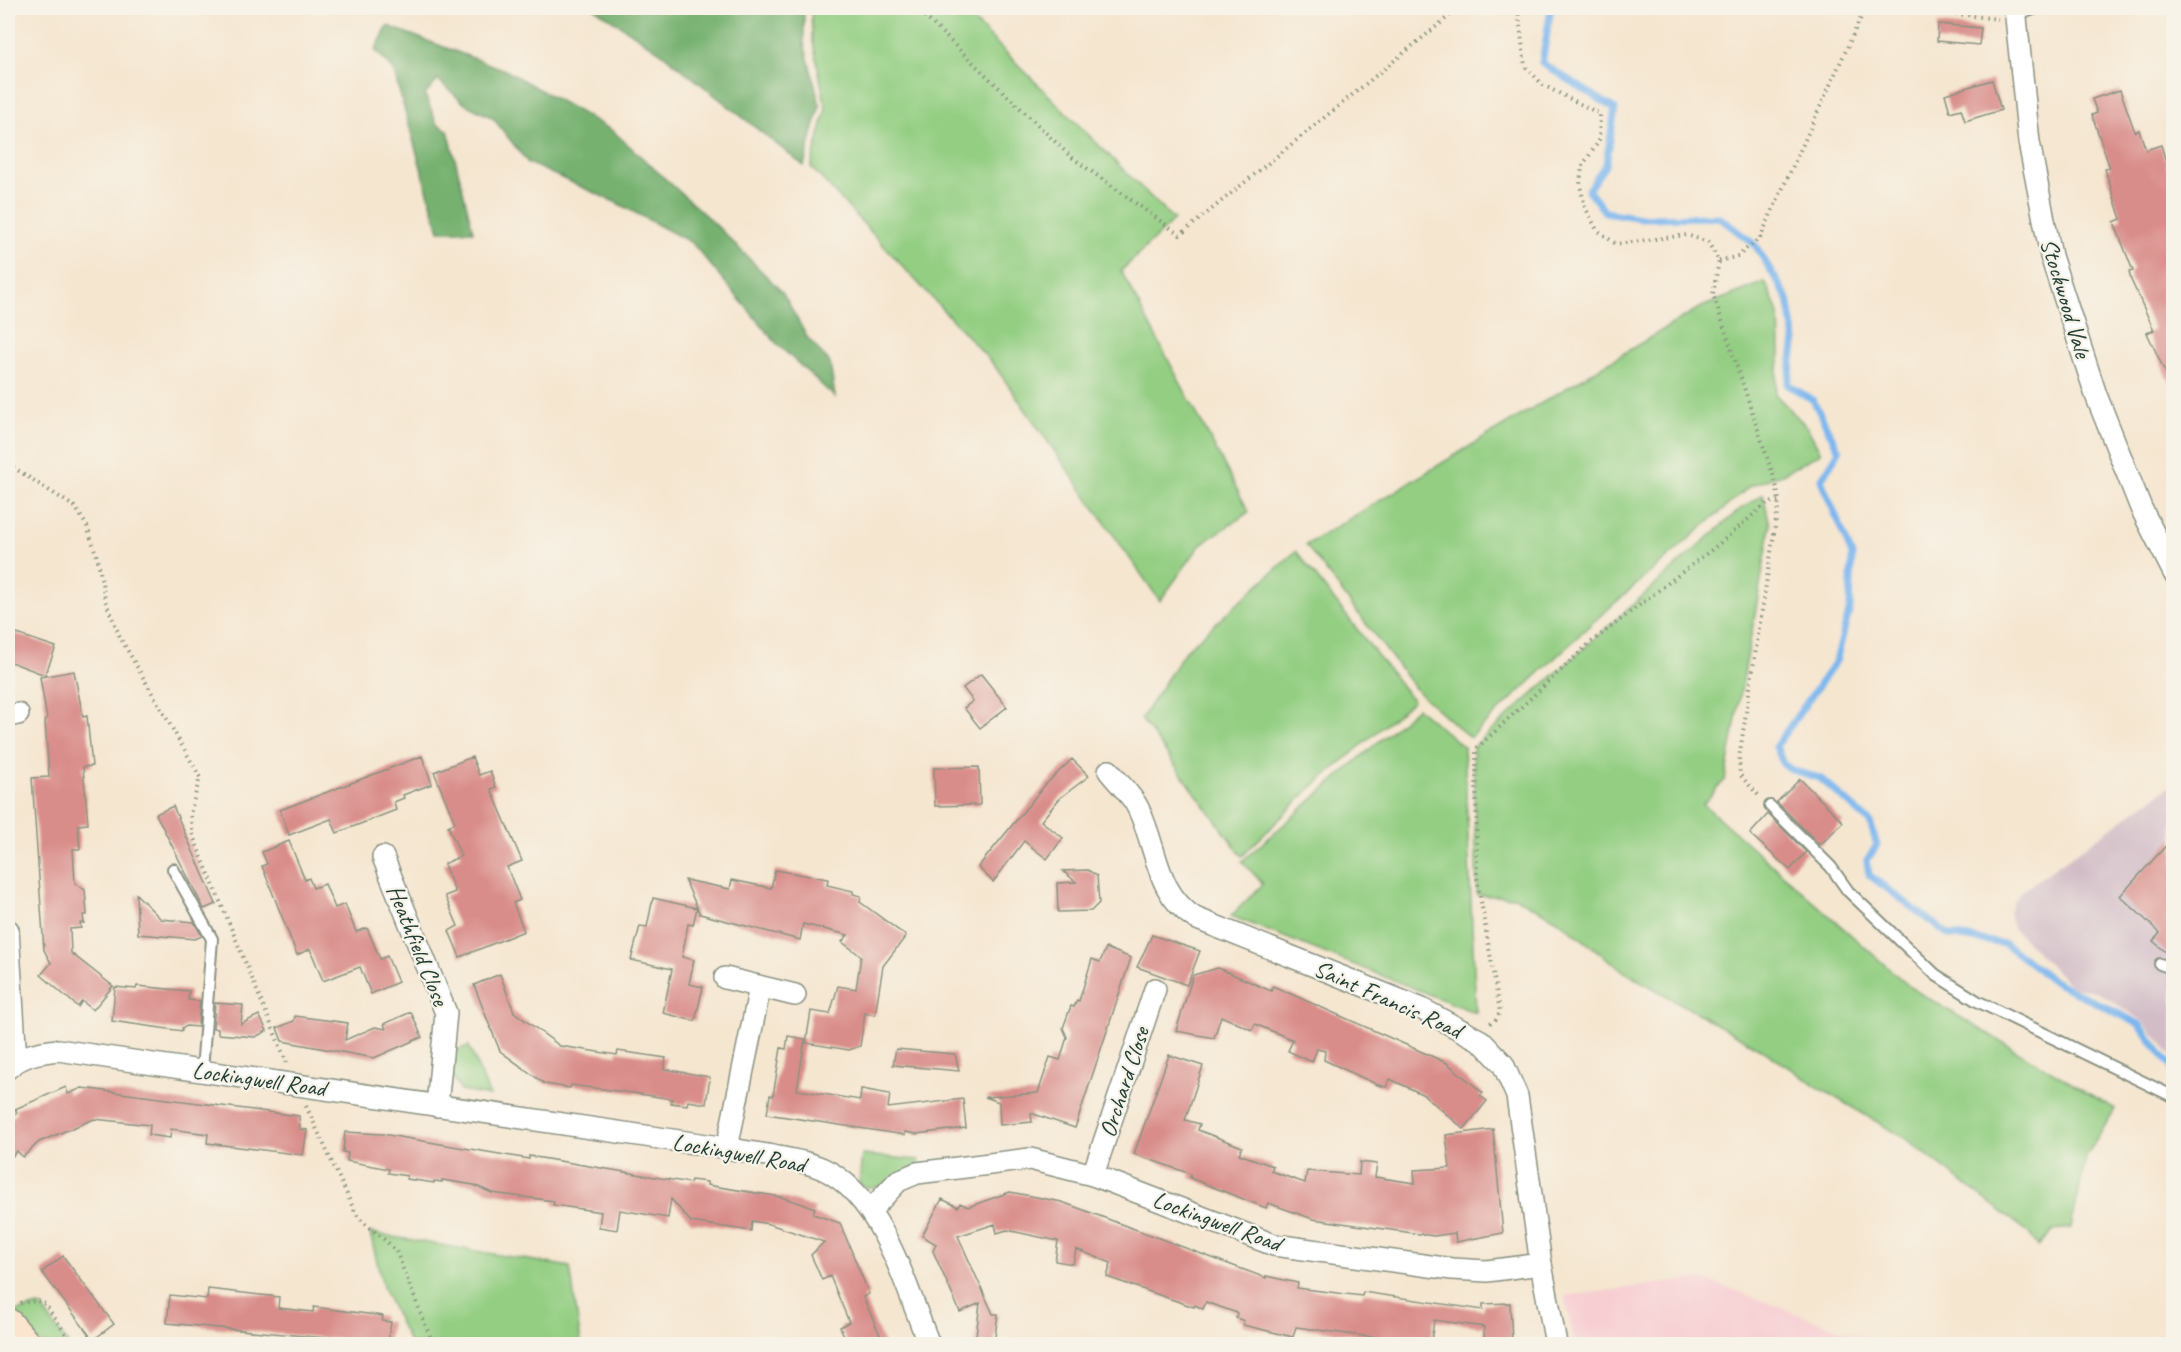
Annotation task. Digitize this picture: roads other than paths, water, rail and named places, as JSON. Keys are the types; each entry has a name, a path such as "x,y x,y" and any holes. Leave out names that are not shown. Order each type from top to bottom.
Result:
{"street":[{"name":"Stockwood Vale","path":"2015,11 2029,142 2051,256 2096,395 2141,508 2174,573"},
{"name":"Saint Francis Road","path":"1109,771 1137,805 1149,832 1166,890 1179,908 1196,918 1422,1009 1481,1041 1503,1064 1518,1096 1541,1264 1556,1344"},
{"name":"Heathfield Close","path":"383,858 446,1013 437,1106"},
{"path":"8,930 12,1065"},
{"path":"725,978 795,995"},
{"path":"727,1148 760,987"},
{"name":"Orchard Close","path":"1093,1175 1155,989"},
{"name":"Lockingwell Road","path":"12,1065 37,1052 58,1050 727,1148 814,1165 851,1188 870,1211 898,1181 917,1173 939,1168 1030,1159 1093,1175 1274,1245 1452,1269 1487,1270 1541,1264"},
{"path":"870,1211 884,1233 929,1344"},
{"path":"13,1314 25,1344"}],"lane":[{"path":"2015,11 2037,8"},
{"path":"1770,806 1831,867 1848,891 1936,975 1977,1001 2174,1097"},
{"path":"173,869 212,939 202,1071"},
{"path":"2160,964 2174,969"}],"waterway":[{"path":"1551,8 1542,63 1615,109 1606,164 1588,190 1605,212 1641,218 1719,217 1755,245 1788,299 1795,340 1788,385 1813,400 1839,451 1821,480 1852,555 1850,608 1836,661 1776,746 1783,764 1795,771 1820,778 1870,822 1877,845 1867,860 1869,875 1949,935 2005,944 2055,982 2139,1024 2174,1071"}]}
